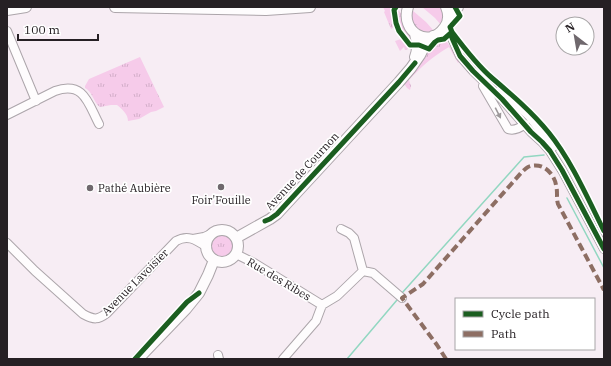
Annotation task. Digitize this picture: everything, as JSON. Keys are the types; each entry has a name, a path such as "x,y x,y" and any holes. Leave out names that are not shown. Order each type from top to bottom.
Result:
{"main road":[{"path":"7,10 26,7"},
{"path":"115,7 266,10 310,7"},
{"path":"447,16 458,7"},
{"path":"405,9 406,20 415,34 422,37 436,35"},
{"name":"Avenue de Cournon","path":"236,238 277,214 399,82 411,68 424,47 436,35 447,16"},
{"name":"Avenue de Cournon","path":"265,221 409,67 416,54 417,45 415,34"},
{"path":"225,230 232,233 236,238 238,249 232,258 220,262 214,260 209,254 206,247 212,234 225,230"},
{"path":"138,359 186,309 199,293 214,260"}],"street":[{"path":"447,16 455,45 460,56 481,80 502,99 542,142 556,161 604,249"},
{"path":"7,31 34,102"},
{"path":"436,35 447,37 491,82 529,116 558,153 604,239"},
{"path":"7,45 34,102"},
{"path":"481,80 508,128 511,130 527,126"},
{"path":"7,115 55,91 63,88 70,88 76,89 82,93 99,124"},
{"path":"342,229 354,238 363,271 373,273 402,298"},
{"name":"Avenue Lavoisier","path":"7,243 35,271 83,314 97,319 107,313 176,241 187,237 193,239 212,234"},
{"path":"193,239 206,247"},
{"name":"Rue des Ribes","path":"236,254 254,263 322,306"},
{"name":"Rue des Ribes","path":"283,359 316,321 322,306 337,296 363,271"}],"green space":[{"path":"383,7 389,7 394,14 396,27 409,47 407,50 405,50 404,47 400,51 395,41 401,39 394,27 391,29"},
{"path":"422,7 442,7 445,14 441,25 435,18"},
{"path":"397,8 402,15 415,43 411,44 399,28 395,11"},
{"path":"412,10 434,31 424,32 417,28 412,20"},
{"path":"440,41 447,42 460,61 458,63 449,47 428,62 409,80 411,86 410,90 403,82 411,74 432,46"},
{"path":"140,57 164,107 139,119 128,121 126,114 117,105 100,107 85,86 89,79"},
{"path":"222,234 231,237 234,246 231,255 222,258 213,255 210,246 213,237"}],"waterway":[{"path":"402,293 524,157 544,155"},
{"path":"567,198 604,268"},
{"path":"347,359 397,300"}],"marked path":[{"path":"446,359 402,298 423,284 521,173 528,167 542,167 553,176 557,188 558,204 604,290"}],"cycle path":[{"path":"396,7 394,10 396,23 399,31 410,45 419,45 429,49 435,42 444,39 452,32"},
{"path":"455,7 460,16 450,27 452,32 481,68 529,111 549,133 572,167 604,231"},
{"path":"452,38 460,56 473,71 502,99 550,151 562,170 604,249"},
{"path":"265,221 277,214 415,63"},
{"path":"135,359 187,302 199,293"}],"place":[{"name":"Foir'Fouille","path":"221,187"},
{"name":"Pathé Aubière","path":"90,188"}]}
